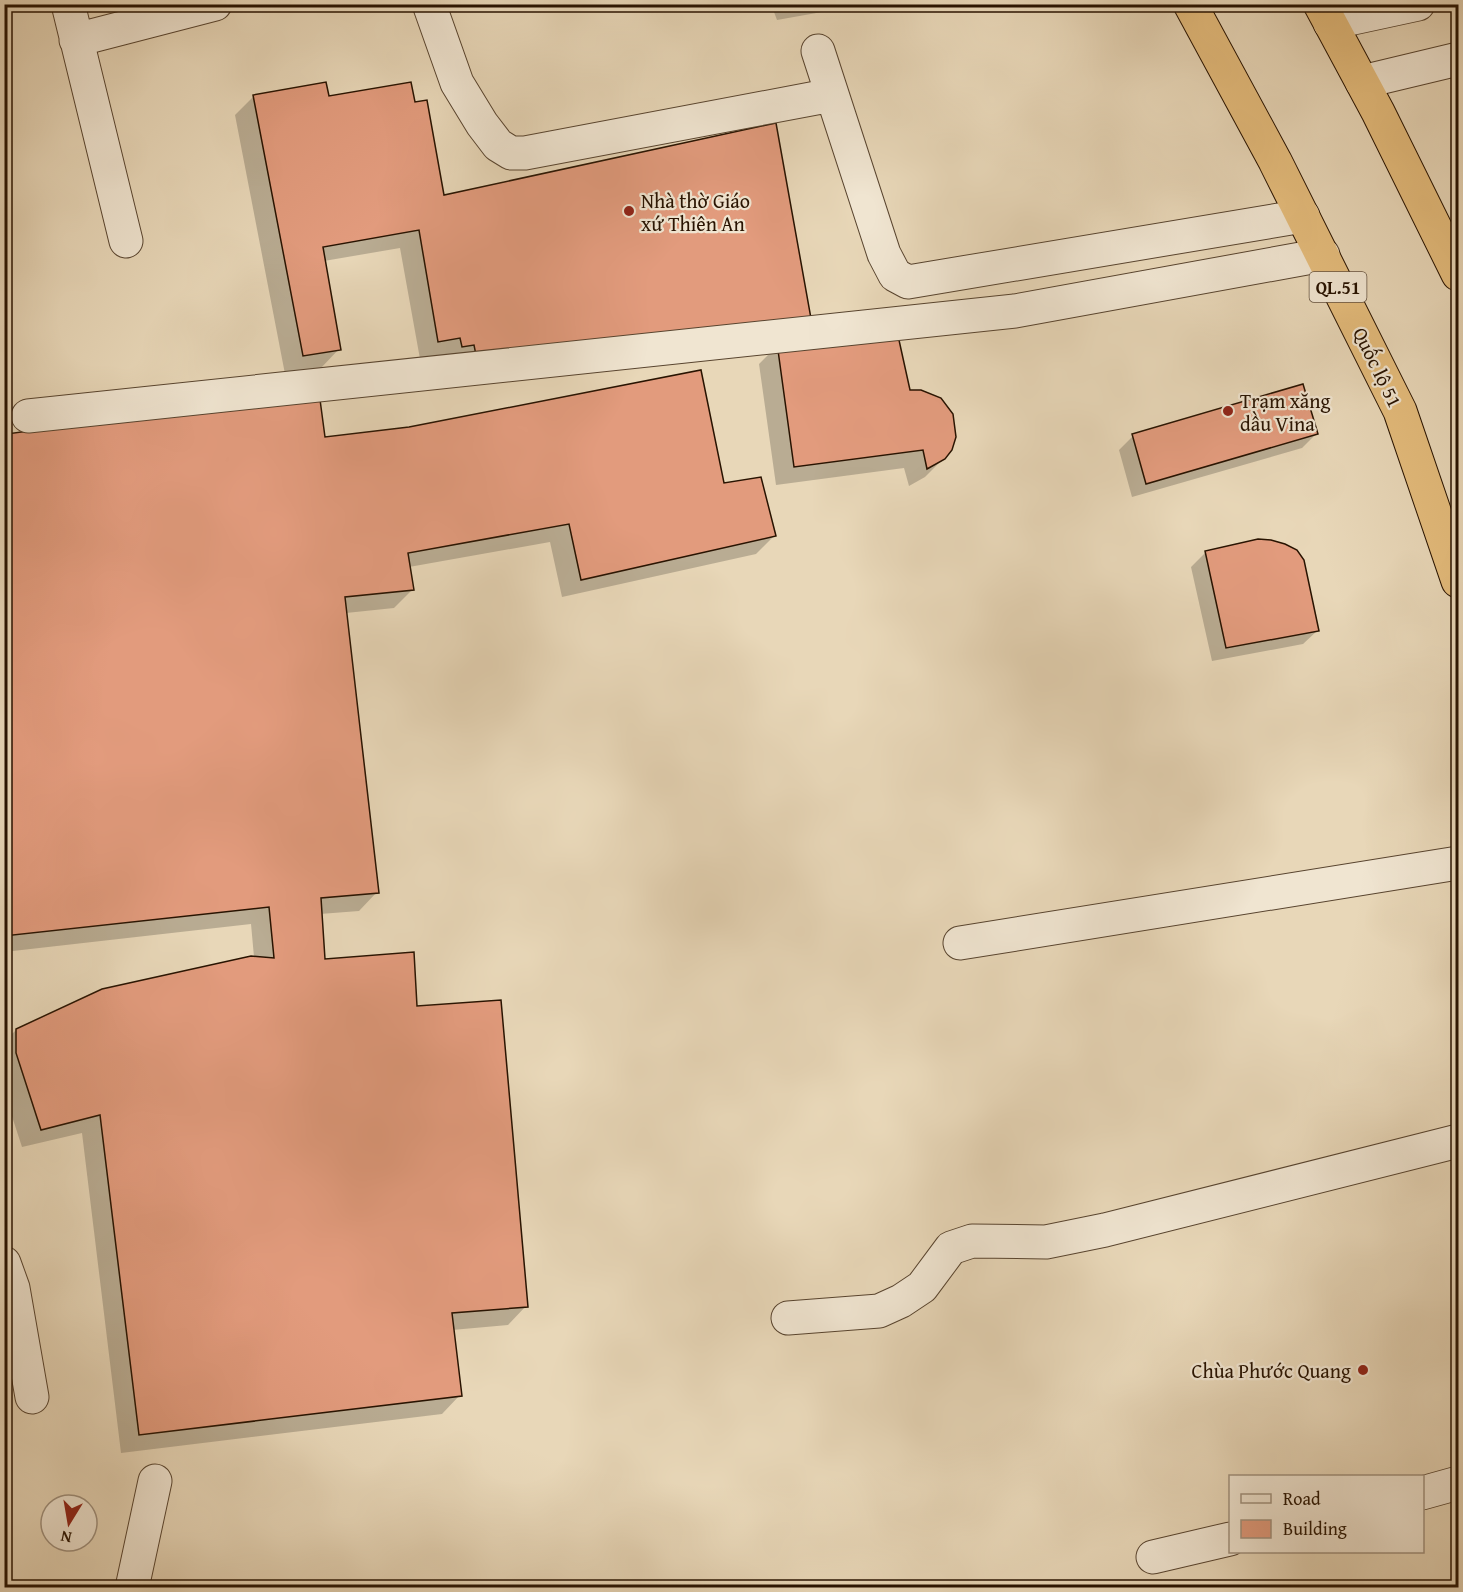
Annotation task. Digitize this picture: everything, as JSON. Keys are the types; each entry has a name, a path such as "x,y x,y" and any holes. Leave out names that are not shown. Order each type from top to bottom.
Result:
{"highway":[{"name":"Quốc lộ 51","path":"1190,4 1303,216 1400,411 1458,581"},
{"path":"1325,14 1362,82 1458,274"}],"street":[{"path":"68,4 126,241"},
{"path":"76,40 216,4"},
{"path":"429,4 457,83 498,145 511,153 535,152 832,95"},
{"path":"1325,14 1418,4"},
{"path":"818,51 884,254 895,275 908,282 1303,216"},
{"path":"1362,82 1458,59"},
{"path":"28,416 1015,311 1323,255"},
{"path":"960,943 1458,863"},
{"path":"788,1318 879,1311 901,1301 922,1287 951,1248 972,1241 1005,1243 1058,1240 1458,1141"},
{"path":"4,1263 13,1288 32,1397"},
{"path":"132,1587 155,1480"},
{"path":"1424,1492 1458,1483"},
{"path":"1153,1557 1229,1539"}],"building":[{"path":"326,82 329,96 411,82 415,102 427,100 444,195 776,123 812,324 477,360 474,345 462,347 460,338 438,342 419,230 323,247 341,350 303,356 253,95"},
{"path":"897,331 910,390 921,390 941,398 953,414 956,437 952,450 945,459 927,469 923,450 794,467 777,343"},
{"path":"701,370 724,483 761,477 776,536 581,580 569,524 408,553 414,590 345,597 379,893 321,898 325,959 414,952 417,1006 501,1000 528,1307 452,1313 462,1396 139,1435 100,1115 41,1130 16,1053 16,1029 102,989 251,956 274,958 269,907 4,936 4,401 7,434 319,392 325,437 409,427"},
{"path":"1303,384 1318,434 1146,484 1132,434"},
{"path":"1258,539 1285,544 1297,550 1304,560 1319,631 1226,648 1205,551"}],"place":[{"name":"Nhà thờ Giáo xứ Thiên An","path":"629,211"},
{"name":"Trạm xăng dầu Vina","path":"1228,411"},
{"name":"Chùa Phước Quang","path":"1363,1370"}]}
